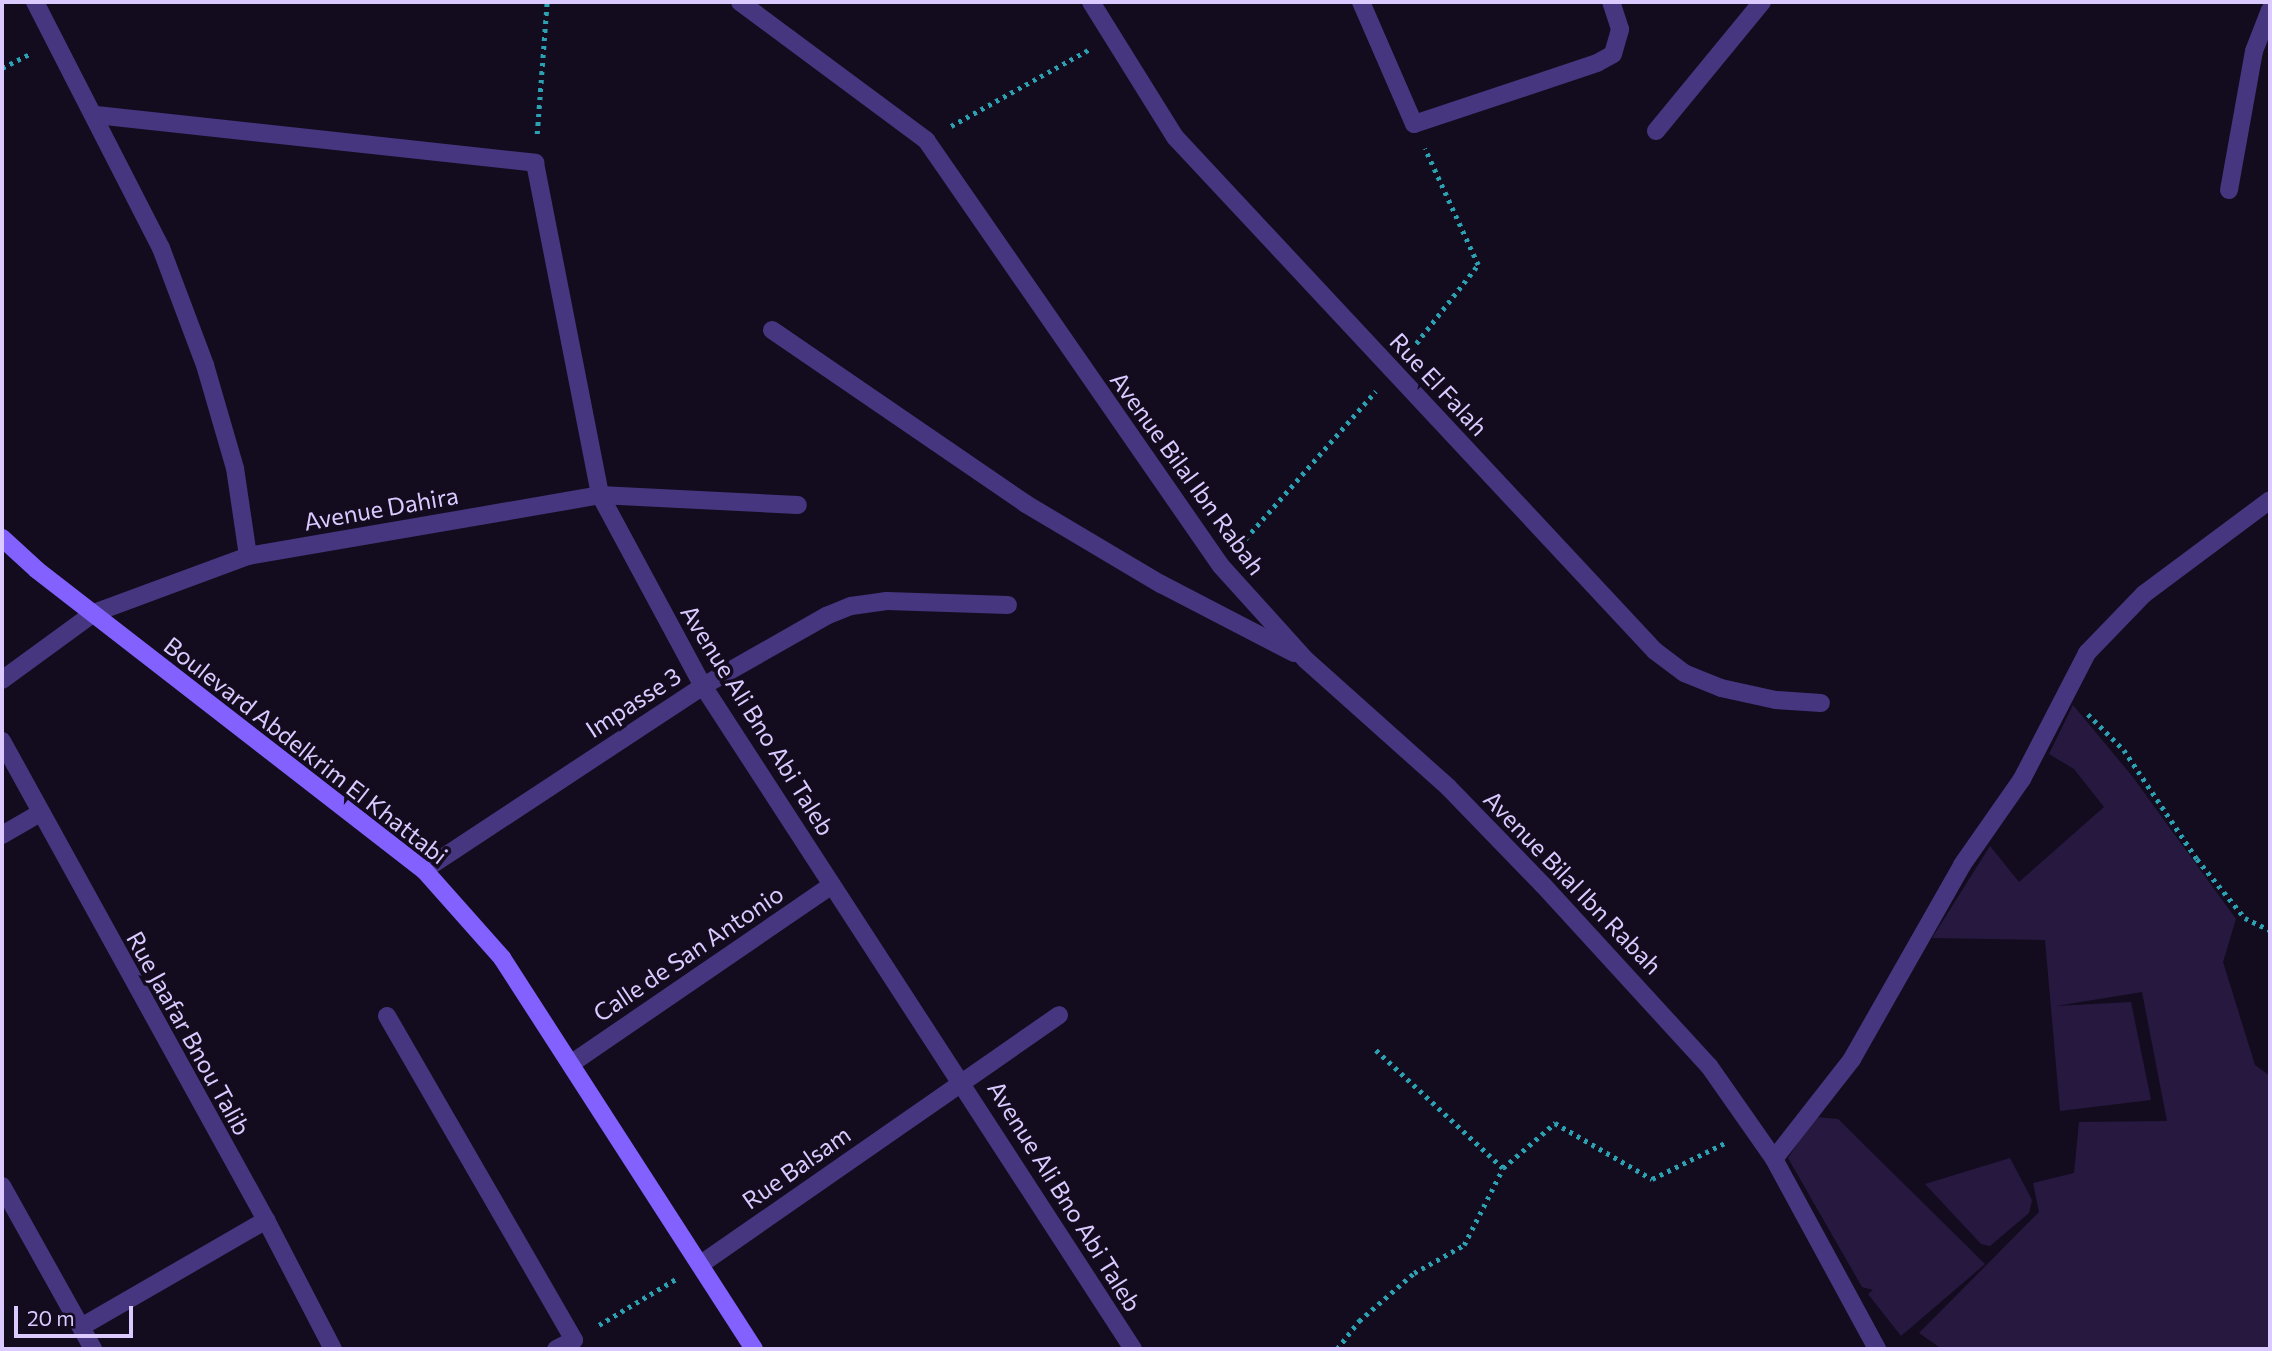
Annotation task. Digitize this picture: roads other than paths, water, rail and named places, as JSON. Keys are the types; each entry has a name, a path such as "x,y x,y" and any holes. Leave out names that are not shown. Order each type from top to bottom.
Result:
{"street":[{"path":"35,2 96,115 161,248 205,365 235,467 248,556"},
{"name":"Avenue Bilal Ibn Rabah","path":"740,2 926,140 1221,566 1306,660 1448,787 1612,956 1709,1066 1774,1159 1877,1349"},
{"name":"Rue El Falah","path":"1091,2 1110,38 1175,137 1655,651 1684,673 1776,700 1821,703"},
{"path":"1361,2 1414,124 1597,63 1613,54 1620,29 1611,2"},
{"path":"1656,131 1762,2"},
{"path":"2229,190 2254,51 2270,10"},
{"name":"Avenue Ali Bno Abi Taleb","path":"96,115 535,163 600,495 703,686 962,1080 1133,1349"},
{"path":"772,330 1037,511 1306,660"},
{"name":"Avenue Dahira","path":"2,680 94,613 248,556 600,495 798,505"},
{"path":"1774,1159 1852,1059 1962,865 2022,779 2087,653 2144,594 2270,500"},
{"name":"Boulevard Abdelkrim El Khattabi","path":"2,538 424,870 502,958 754,1349"},
{"name":"Impasse 3","path":"424,870 703,686 851,606 940,600 1008,605"},
{"name":"Rue Jaafar Bnou Talib","path":"2,741 267,1220 332,1349"},
{"path":"2,835 40,813"},
{"name":"Calle de San Antonio","path":"572,1063 832,885"},
{"name":"Rue Balsam","path":"701,1265 962,1080 1059,1015"},
{"path":"387,1016 573,1340 556,1349"},
{"path":"2,1186 93,1349"},
{"path":"81,1328 267,1220"}]}
